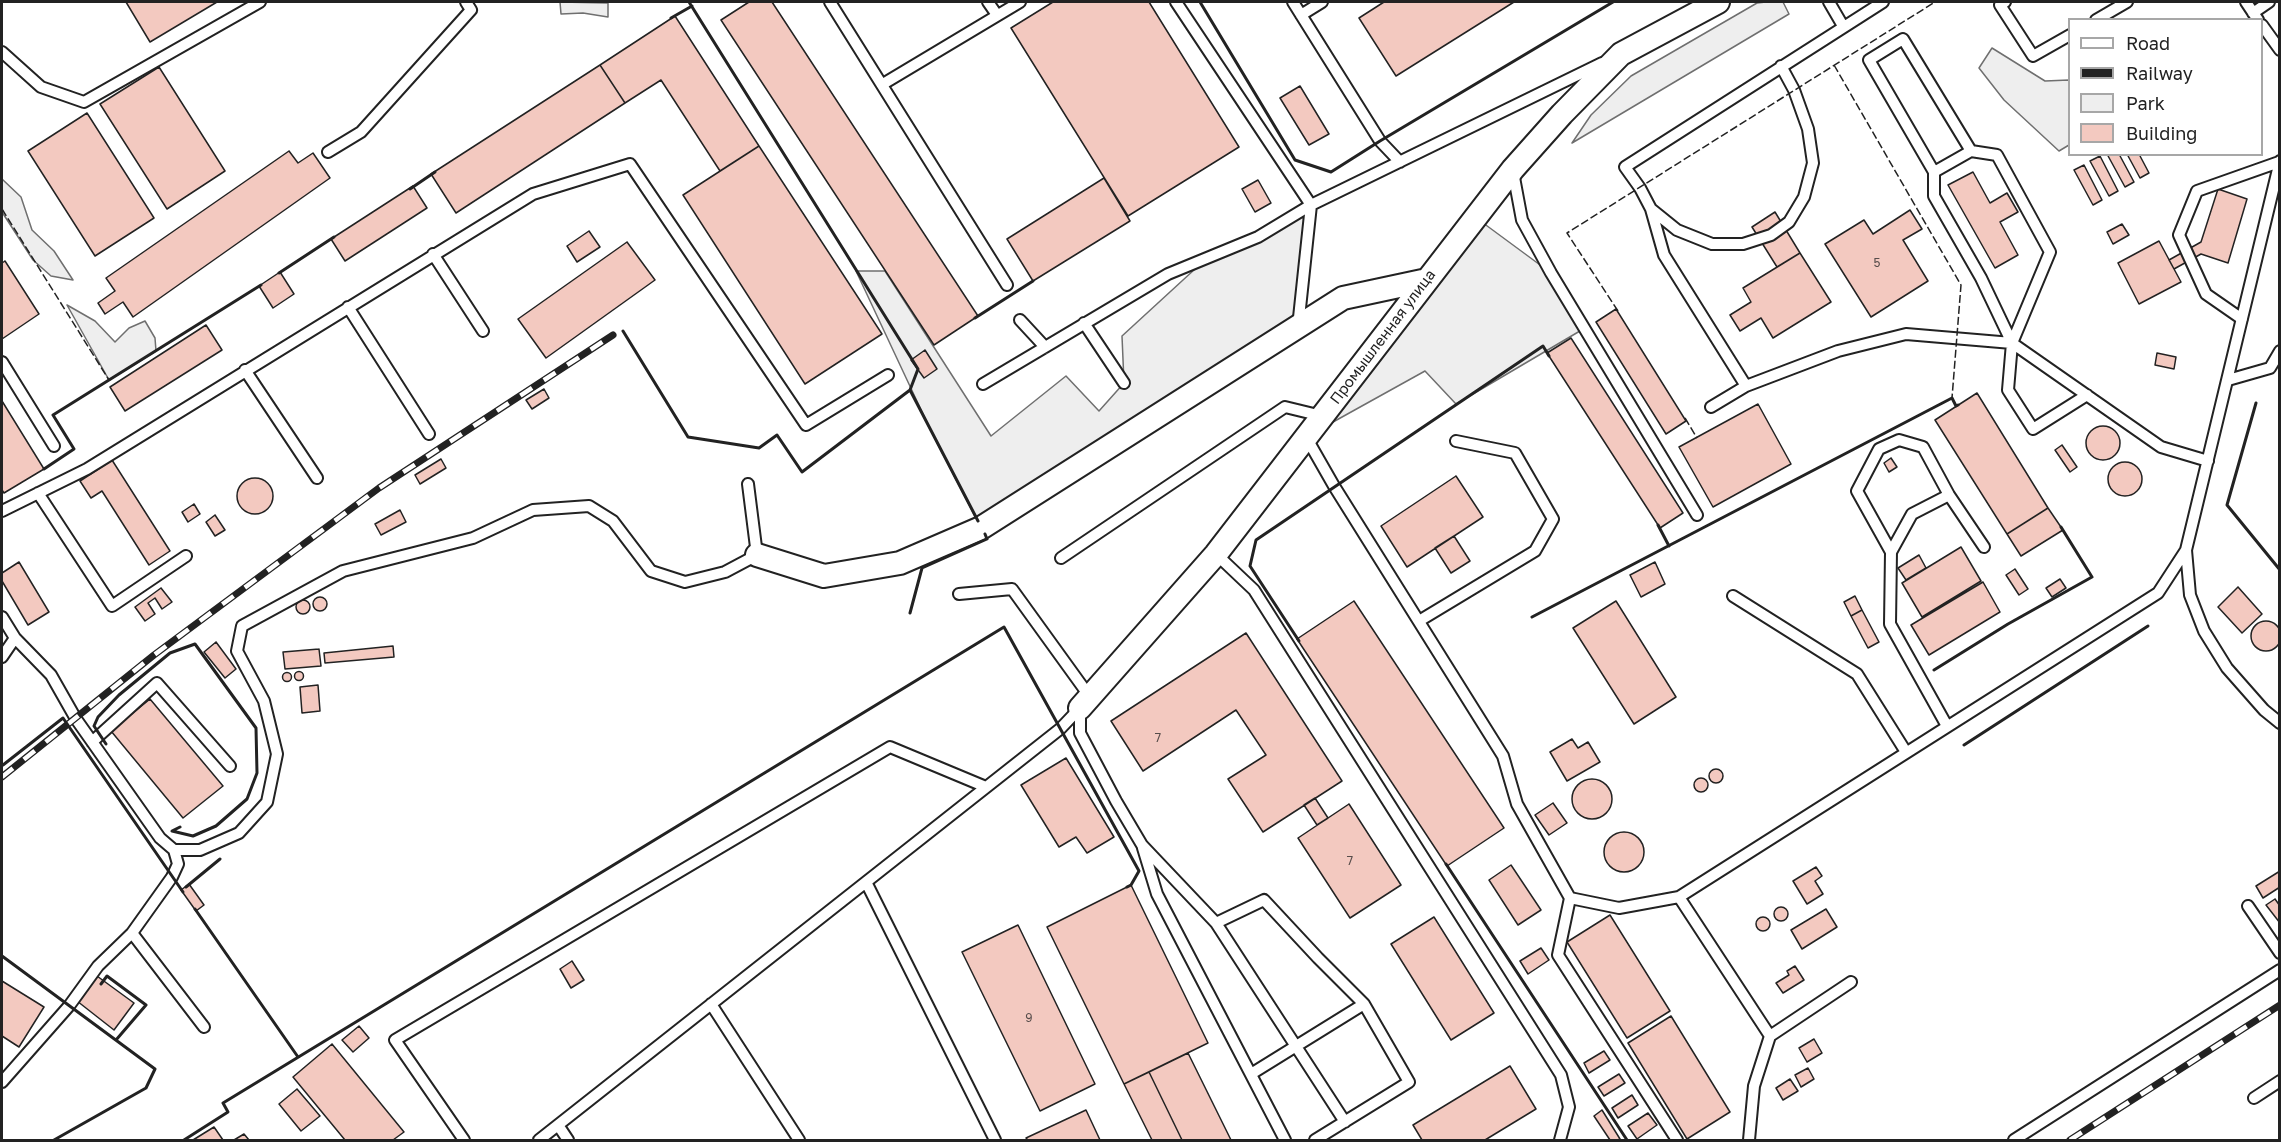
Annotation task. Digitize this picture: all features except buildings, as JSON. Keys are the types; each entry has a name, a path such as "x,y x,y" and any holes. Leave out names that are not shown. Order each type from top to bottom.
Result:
{"street":[{"name":"Промышленная улица","path":"1085,703 1216,554 1513,169 1562,114 1621,54 1718,2"},
{"path":"757,555 824,576 900,563 981,528 1343,298 1427,280"}],"lane":[{"path":"2,52 41,87 84,102 260,2"},
{"path":"328,152 361,132 471,10 466,2"},
{"path":"830,2 1007,285"},
{"path":"988,2 998,15"},
{"path":"883,84 1020,2"},
{"path":"1176,2 1311,205 1298,327"},
{"path":"1293,2 1380,141 1400,162"},
{"path":"1301,15 1322,2"},
{"path":"1829,2 1843,26"},
{"path":"1746,386 1664,255 1650,208 1640,188 1625,167 1883,2"},
{"path":"2005,2 2000,4 2033,56 2068,36"},
{"path":"2099,18 2124,2"},
{"path":"2246,2 2255,16 2269,2"},
{"path":"2263,26 2280,50"},
{"path":"1971,151 1903,39 1869,60 1934,172 1934,196 1981,278 2012,343 2161,447 2208,461"},
{"path":"983,384 1168,274 1258,237 1311,205 1621,54"},
{"path":"1650,208 1677,230 1712,244 1743,244 1771,235 1789,222 1804,197 1813,163 1808,129 1794,90 1781,66"},
{"path":"1934,172 1971,151 1997,155 2050,252 2012,343 2008,390 2032,429 2087,395"},
{"path":"2242,319 2206,294 2179,235 2197,191 2279,161"},
{"path":"2279,161 2186,550 2190,595 2204,631 2227,668 2264,710 2280,723"},
{"path":"2,511 87,468 533,194 630,164 806,425 888,375"},
{"path":"1513,169 1522,220 1551,273 1697,515"},
{"path":"433,255 483,331"},
{"path":"348,307 429,434"},
{"path":"1020,320 1045,347"},
{"path":"1084,323 1124,383"},
{"path":"1711,407 1746,386 1838,351 1906,334 2012,343"},
{"path":"2228,380 2270,368 2280,351"},
{"path":"2,362 54,446"},
{"path":"245,370 317,478"},
{"path":"1060,558 1285,406 1322,416"},
{"path":"1306,437 1334,486 1503,756 1517,804 1570,898 1558,955 1677,1140"},
{"path":"1891,552 1857,491 1879,449 1899,440 1923,447 1948,495 1984,547"},
{"path":"1419,621 1535,551 1553,519 1515,453 1456,441"},
{"path":"174,850 200,850 239,833 267,802 277,754 264,701 237,651 242,627 343,571 473,538 534,510 589,506 613,521 651,571 685,582 725,572 757,555 747,484"},
{"path":"38,493 112,606 186,556"},
{"path":"1947,726 1890,624 1891,552 1912,514 1948,495"},
{"path":"1570,898 1619,908 1679,897 2158,593 2186,550"},
{"path":"1216,554 1254,590 1561,1075 1569,1107 1560,1140"},
{"path":"959,594 1012,589 1085,703 1080,733 1142,845 1216,923 1345,1122"},
{"path":"1733,596 1857,674 1906,752"},
{"path":"2,617 15,638 51,675 92,742 160,838 174,850 178,864 172,877 132,933 98,966 69,1006 2,1083"},
{"path":"2,657 15,638"},
{"path":"92,742 157,682 230,766"},
{"path":"539,1140 1060,729 1085,703"},
{"path":"464,1140 395,1041 890,747 986,788"},
{"path":"1142,845 1157,894 1285,1140"},
{"path":"866,882 995,1140"},
{"path":"1679,897 1770,1036"},
{"path":"1216,923 1264,900 1364,1004 1409,1082 1315,1140"},
{"path":"2248,906 2280,954"},
{"path":"132,933 204,1027"},
{"path":"2014,1140 2280,970"},
{"path":"1749,1140 1754,1086 1770,1036 1851,982"},
{"path":"711,1004 799,1140"},
{"path":"1251,1074 1364,1004"},
{"path":"2254,1098 2280,1081"},
{"path":"558,1125 568,1140"}],"green space":[{"path":"560,2 608,3 608,17 583,13 561,14"},
{"path":"1783,2 1789,14 1572,143 1591,115 1631,76 1757,3"},
{"path":"1992,48 2045,81 2068,80 2068,146 2059,151 2004,100 1979,68"},
{"path":"2,179 21,197 32,230 54,251 73,280 51,276 33,260 2,212"},
{"path":"1311,205 1298,327 981,528 930,429 856,271 885,271 991,436 1066,376 1099,411 1124,383 1122,336 1207,258"},
{"path":"1475,217 1551,273 1585,328 1456,404 1425,371 1306,437"},
{"path":"67,305 95,321 115,342 129,328 145,321 155,338 156,351 109,380"}],"railway":[{"path":"2,777 154,655 379,488 613,335"},
{"path":"2070,1140 2280,1005"}],"fence":[{"path":"1618,311 1567,233 1935,2"},
{"path":"1834,65 1961,285 1952,398"},
{"path":"2,209 109,380"},
{"path":"1685,418 1697,438"}],"wall":[{"path":"623,331 688,437 759,448 777,435 802,472 910,390 918,369 689,2"},
{"path":"1200,2 1295,160 1331,172 1613,2"},
{"path":"671,18 692,6"},
{"path":"410,189 435,172"},
{"path":"279,273 334,237"},
{"path":"975,318 1033,281"},
{"path":"44,469 74,449 53,415 261,285"},
{"path":"1299,641 1250,566 1256,540 1543,346 1549,356"},
{"path":"910,390 978,521"},
{"path":"1532,617 1952,398 1956,406 1958,405"},
{"path":"2256,403 2227,505 2280,570"},
{"path":"1658,525 1669,546"},
{"path":"1934,670 2008,624 2092,577 2061,527"},
{"path":"910,613 922,568 987,539 985,534"},
{"path":"1964,745 2148,626"},
{"path":"184,1140 228,1112 223,1103 1004,627 1139,871 1131,885 1127,887"},
{"path":"106,744 94,726 98,717 119,695 170,653 195,644 256,728 257,773 247,799 216,826 193,836 172,831 180,827"},
{"path":"3,765 63,718 183,892"},
{"path":"186,887 220,859"},
{"path":"1446,864 1627,1140"},
{"path":"195,909 298,1057"},
{"path":"2,956 155,1069 146,1088 54,1140"},
{"path":"101,984 107,976 146,1005 116,1040"}]}
